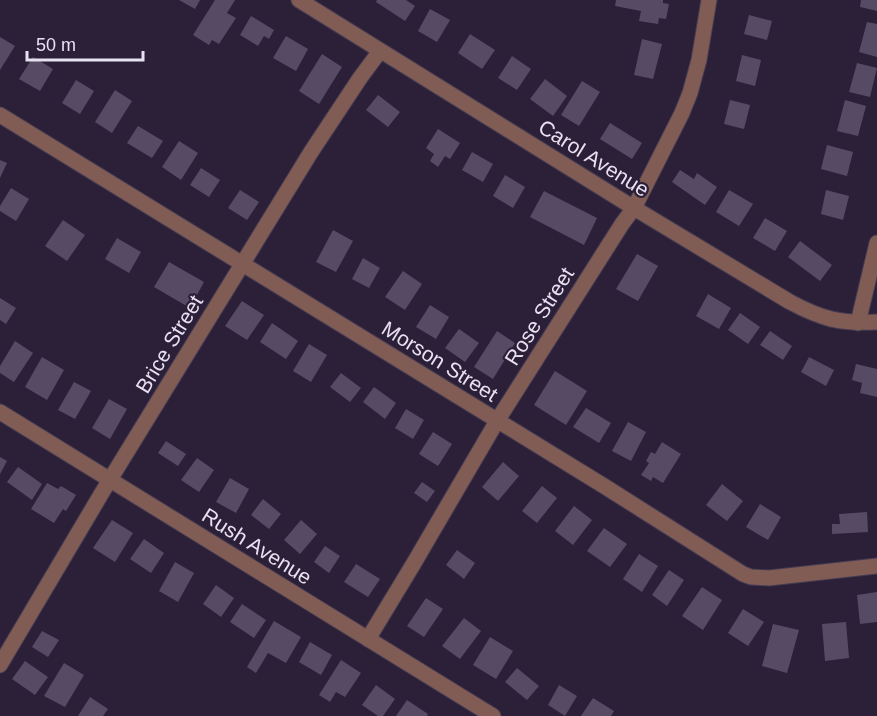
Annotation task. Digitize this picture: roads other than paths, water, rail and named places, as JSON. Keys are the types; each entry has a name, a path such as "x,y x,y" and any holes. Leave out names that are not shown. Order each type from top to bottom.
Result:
{"street":[{"name":"Carol Avenue","path":"299,0 790,302 815,315 836,321 877,322"},
{"name":"Rose Street","path":"368,639 498,422 634,208 690,93 699,60 709,0"},
{"name":"Brice Street","path":"0,665 311,152 380,51"},
{"name":"Morson Street","path":"0,115 743,574 769,578 877,566"},
{"path":"858,323 877,243"},
{"name":"Rush Avenue","path":"0,412 493,716"}]}
